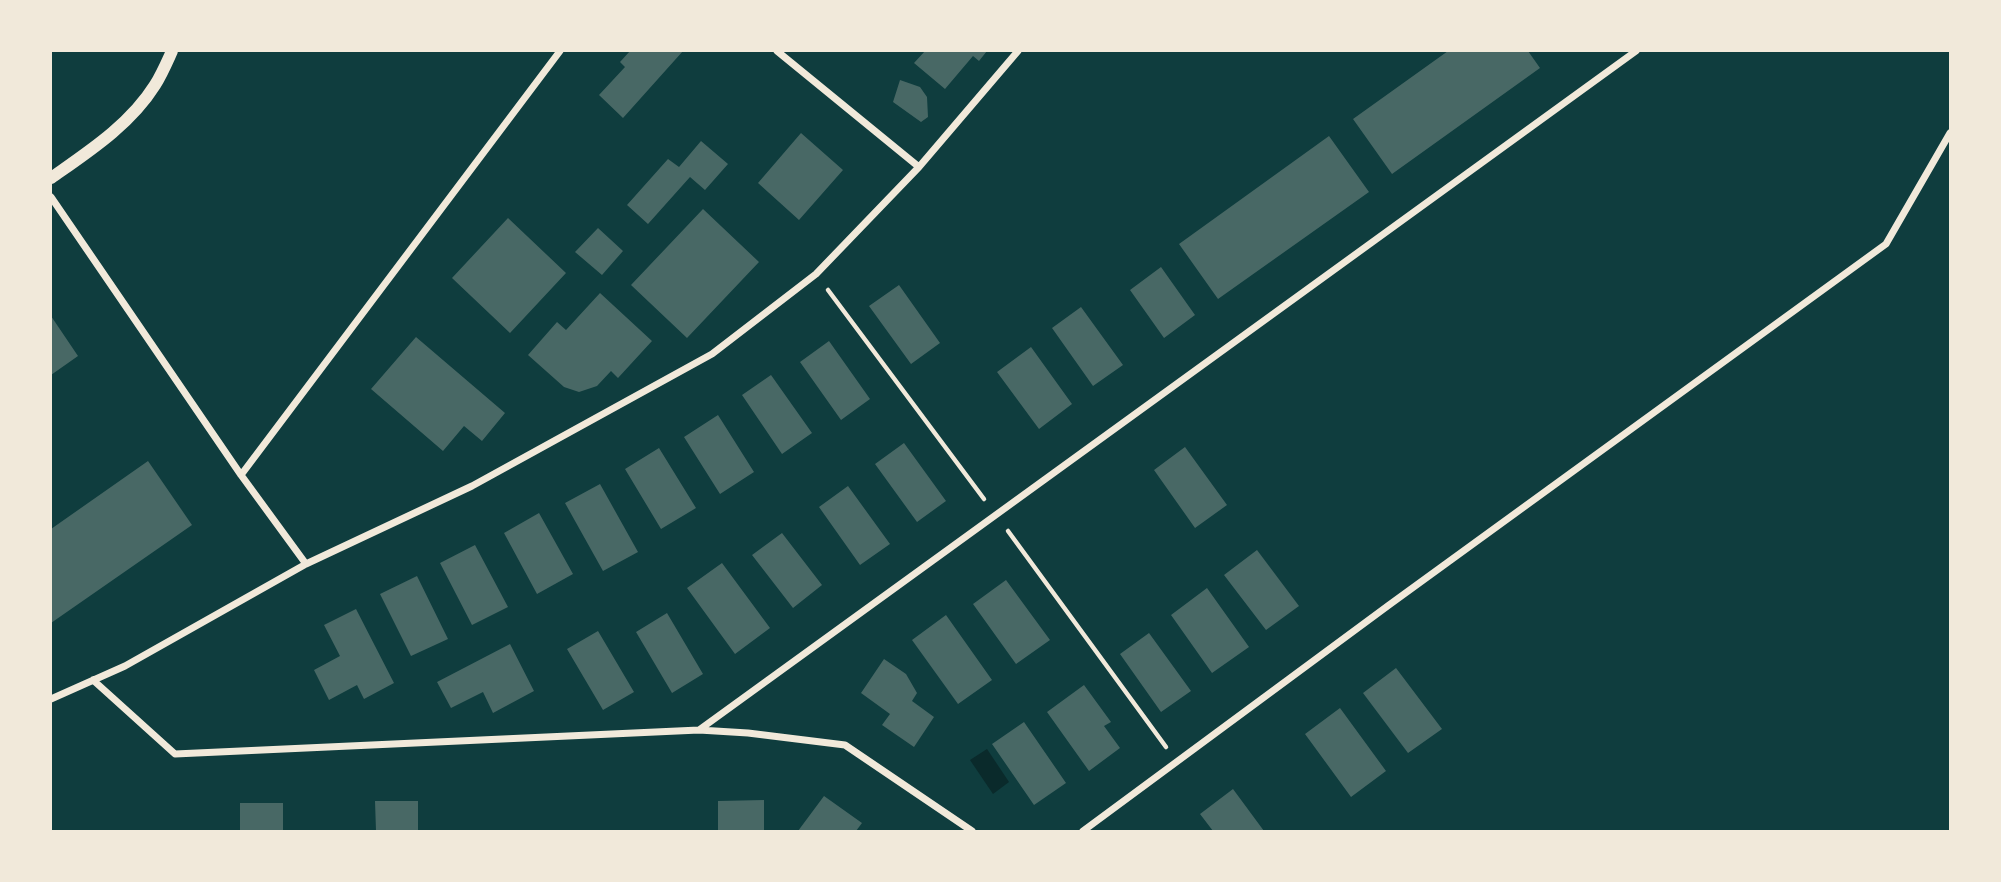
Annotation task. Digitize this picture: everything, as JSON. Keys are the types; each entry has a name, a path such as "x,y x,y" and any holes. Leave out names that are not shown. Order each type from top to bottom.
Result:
{"street":[{"path":"51,178 104,141 132,113 155,85 172,51"},
{"path":"241,475 560,51"},
{"path":"778,51 919,167"},
{"path":"51,699 125,666 306,564 472,486 712,354 816,274 919,167 1018,51"},
{"path":"699,730 1636,51"},
{"path":"1083,831 1886,244 1950,134"},
{"path":"51,197 241,475 306,564"},
{"path":"93,680 175,754 699,730 845,745 972,831"}],"path":[{"path":"816,274 1177,762"}],"water":[{"path":"987,749 1009,782 993,794 970,760"}],"building":[{"path":"630,51 683,51 623,118 599,95 625,67 620,62"},
{"path":"925,51 987,51 979,61 973,56 945,89 914,63"},
{"path":"1448,51 1528,51 1540,68 1392,174 1353,119"},
{"path":"900,80 920,87 927,97 928,117 921,122 893,102"},
{"path":"801,133 843,170 799,220 758,183"},
{"path":"1329,136 1369,192 1218,299 1179,244"},
{"path":"701,141 728,164 705,190 690,177 648,224 627,205 668,159 679,167"},
{"path":"703,209 759,262 687,338 631,285"},
{"path":"508,218 566,273 510,333 452,278"},
{"path":"598,228 623,251 602,275 575,252"},
{"path":"1161,267 1195,315 1164,338 1130,290"},
{"path":"899,285 940,343 911,364 869,306"},
{"path":"600,293 652,341 618,378 611,371 597,386 579,392 564,387 528,355 557,322 566,330"},
{"path":"1081,307 1123,365 1093,386 1052,328"},
{"path":"51,316 78,356 51,375"},
{"path":"416,337 505,413 482,441 464,426 443,451 371,389"},
{"path":"829,341 870,399 841,420 800,362"},
{"path":"1031,347 1072,404 1039,429 997,372"},
{"path":"771,375 812,433 782,454 742,395"},
{"path":"718,415 754,472 720,494 684,437"},
{"path":"904,443 946,501 917,522 875,464"},
{"path":"1185,447 1227,505 1195,528 1154,470"},
{"path":"659,448 696,508 661,529 625,469"},
{"path":"148,461 192,525 51,623 51,529"},
{"path":"600,484 638,552 603,571 565,503"},
{"path":"848,486 890,544 860,565 819,507"},
{"path":"539,513 573,574 537,594 504,533"},
{"path":"782,533 822,585 793,608 752,555"},
{"path":"475,545 508,607 472,625 440,563"},
{"path":"1257,550 1299,606 1266,630 1224,575"},
{"path":"722,563 770,628 735,654 687,588"},
{"path":"417,576 448,639 411,656 380,594"},
{"path":"1006,580 1050,640 1016,664 973,604"},
{"path":"1207,588 1249,647 1212,673 1171,615"},
{"path":"356,609 394,683 364,699 357,685 329,700 314,670 340,656 324,625"},
{"path":"667,613 703,674 672,693 636,632"},
{"path":"946,615 992,680 958,704 912,640"},
{"path":"598,631 634,692 603,710 567,649"},
{"path":"1149,633 1191,691 1161,712 1120,654"},
{"path":"510,644 534,691 493,713 483,692 451,708 437,682"},
{"path":"884,659 906,674 917,693 912,701 934,717 914,747 882,725 890,714 861,693"},
{"path":"1396,668 1442,729 1408,753 1363,693"},
{"path":"1084,685 1111,722 1104,726 1120,748 1089,771 1047,712"},
{"path":"1340,708 1386,771 1351,797 1305,734"},
{"path":"1024,722 1066,783 1034,805 992,744"},
{"path":"1233,789 1264,831 1213,831 1200,814"},
{"path":"824,796 862,823 856,831 798,831"},
{"path":"764,800 764,831 718,831 718,801"},
{"path":"375,801 418,801 418,831 376,831"},
{"path":"240,803 283,803 283,831 240,831"}]}
